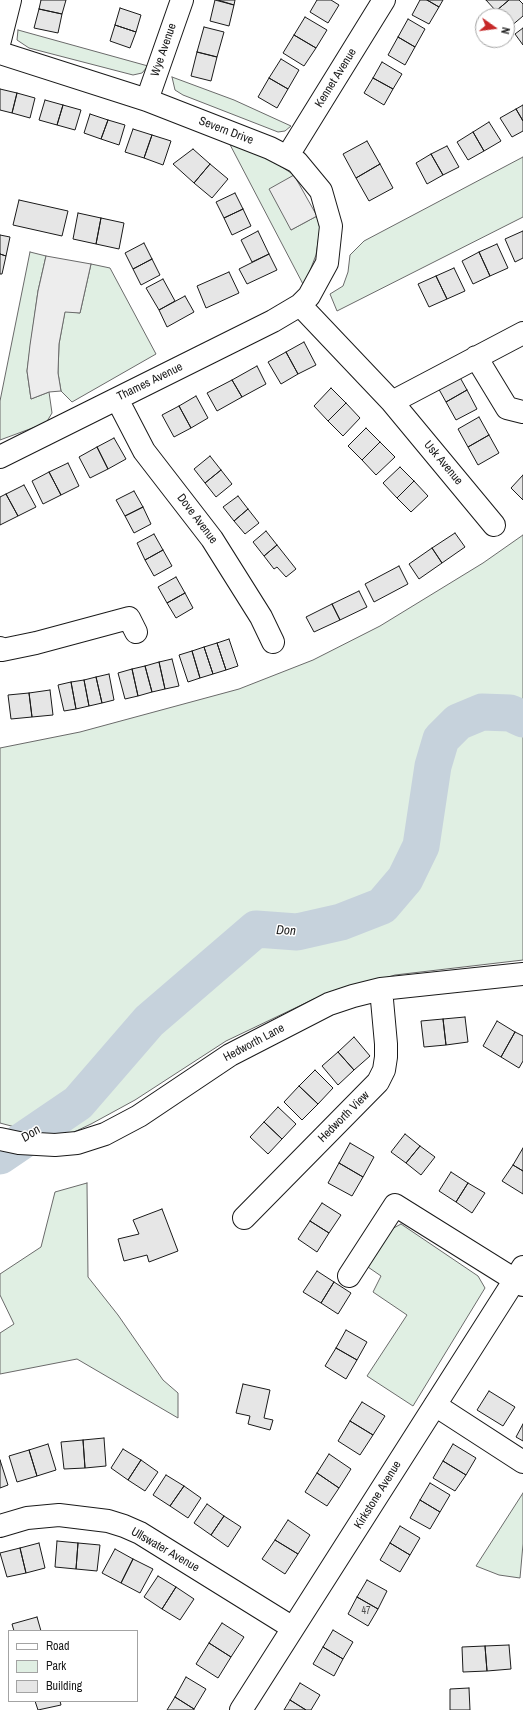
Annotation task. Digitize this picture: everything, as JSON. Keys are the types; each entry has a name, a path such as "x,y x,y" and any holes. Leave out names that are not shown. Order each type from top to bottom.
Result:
{"street":[{"path":"0,40 10,0"},
{"name":"Wye Avenue","path":"147,100 182,0"},
{"name":"Kennet Avenue","path":"287,157 384,0"},
{"name":"Severn Drive","path":"0,53 147,100 270,148 297,162 321,191 330,226 327,263 309,296 300,305"},
{"name":"Thames Avenue","path":"0,458 273,321 300,305"},
{"name":"Usk Avenue","path":"300,305 392,402 495,524"},
{"path":"392,402 523,333"},
{"path":"476,357 508,408 523,412"},
{"name":"Dove Avenue","path":"117,399 144,451 212,539 261,618 273,642"},
{"path":"0,648 2,650 36,643 129,618 136,632"},
{"name":"Hedworth Lane","path":"0,1139 19,1143 55,1145 77,1143 105,1134 139,1116 230,1055 329,1004 353,996 381,989 523,974"},
{"name":"Hedworth View","path":"244,1218 378,1082 384,1070 386,1058 381,989"},
{"name":"Kirkstone Avenue","path":"241,1710 435,1405 520,1277 395,1205 349,1276"},
{"path":"435,1405 523,1462"},
{"name":"Ullswater Avenue","path":"0,1526 27,1518 59,1515 108,1521 124,1526 140,1533 293,1628"}],"green space":[{"path":"18,30 148,66 142,73 133,75 29,48 17,40"},
{"path":"172,77 234,100 291,126 285,131 278,132 183,95 175,90"},
{"path":"226,137 279,165 294,175 291,230 317,216 320,229 316,255 304,286"},
{"path":"523,157 523,217 337,311 330,294 343,286 348,272 350,255 364,241"},
{"path":"30,252 46,256 38,291 27,371 31,399 49,392 52,413 46,423 0,440 0,401"},
{"path":"91,264 110,268 156,354 72,402 61,391 58,373 59,344 65,311 80,313"},
{"path":"523,535 523,960 395,975 314,999 226,1041 135,1100 72,1133 30,1131 0,1123 0,748 80,732 239,689 313,660 380,626 483,563"},
{"path":"87,1183 88,1277 118,1315 163,1380 178,1393 178,1418 77,1359 0,1374 0,1333 14,1324 0,1295 0,1274 41,1247 55,1192"},
{"path":"401,1224 478,1276 485,1288 413,1406 367,1376 407,1315 373,1292 381,1276 368,1267 388,1231"},
{"path":"523,1493 523,1544 520,1578 499,1575 476,1566"}],"shaded area":[{"path":"294,175 317,216 291,230 269,189"},
{"path":"46,256 91,264 80,313 65,312 59,344 58,373 61,391 49,392 31,399 27,371 38,291"}],"building":[{"path":"41,0 66,0 62,14 39,9"},
{"path":"215,0 234,5 229,26 210,21"},
{"path":"218,0 235,0 234,5"},
{"path":"317,0 331,0 339,5 328,23 310,12"},
{"path":"420,0 427,0 439,7 429,24 412,15"},
{"path":"427,0 443,0 439,7"},
{"path":"486,0 509,0 500,8 493,8"},
{"path":"509,0 519,0 523,4 523,16 515,23 515,8 500,8"},
{"path":"120,8 141,15 136,32 115,25"},
{"path":"39,9 62,14 58,33 34,28"},
{"path":"305,17 327,30 316,48 294,35"},
{"path":"408,19 425,29 415,47 398,37"},
{"path":"115,25 136,32 130,48 110,41"},
{"path":"204,27 224,32 217,57 197,52"},
{"path":"523,28 523,45 515,34"},
{"path":"294,35 316,48 304,66 283,53"},
{"path":"398,37 415,47 405,65 388,55"},
{"path":"197,52 217,57 211,81 191,76"},
{"path":"281,59 299,70 288,89 269,78"},
{"path":"382,62 402,74 393,89 373,78"},
{"path":"269,78 288,89 277,108 258,97"},
{"path":"373,78 393,89 384,105 364,93"},
{"path":"0,89 17,93 12,113 0,110"},
{"path":"17,93 35,98 30,118 12,113"},
{"path":"45,100 63,105 57,125 39,120"},
{"path":"63,105 81,110 75,130 57,125"},
{"path":"523,105 523,121 516,109"},
{"path":"516,109 523,121 523,131 512,137 500,118"},
{"path":"90,114 108,120 101,139 84,133"},
{"path":"108,120 125,125 119,145 101,139"},
{"path":"489,122 501,141 484,151 473,132"},
{"path":"133,129 152,135 144,158 125,152"},
{"path":"473,132 484,151 468,160 457,142"},
{"path":"152,135 171,141 163,165 144,158"},
{"path":"367,141 380,164 356,178 343,154"},
{"path":"447,146 459,167 443,175 431,154"},
{"path":"193,149 210,164 194,183 173,164"},
{"path":"431,154 443,175 427,184 416,163"},
{"path":"210,164 228,179 212,198 194,183"},
{"path":"380,164 393,188 369,201 356,178"},
{"path":"235,193 243,209 224,218 216,202"},
{"path":"19,200 68,211 62,236 13,225"},
{"path":"243,209 251,226 232,235 224,218"},
{"path":"78,213 101,218 96,244 73,239"},
{"path":"101,218 124,223 119,249 96,244"},
{"path":"258,231 269,254 252,262 241,240"},
{"path":"523,231 523,258 515,262 505,239"},
{"path":"0,235 10,237 6,256 0,254"},
{"path":"144,243 152,259 133,269 125,253"},
{"path":"497,244 508,268 490,276 479,252"},
{"path":"479,252 490,276 473,284 462,261"},
{"path":"0,254 6,256 2,274 0,274"},
{"path":"269,254 277,270 247,284 239,269"},
{"path":"152,259 160,275 141,285 133,269"},
{"path":"454,268 465,291 447,299 436,276"},
{"path":"229,272 239,293 206,308 197,286"},
{"path":"436,276 447,299 429,307 418,284"},
{"path":"163,279 175,301 159,310 146,288"},
{"path":"185,296 194,312 167,327 159,310"},
{"path":"304,342 316,365 298,374 286,352"},
{"path":"286,352 298,374 281,384 268,362"},
{"path":"257,366 266,384 242,397 232,380"},
{"path":"457,372 467,390 446,402 436,384"},
{"path":"232,380 242,397 217,411 207,393"},
{"path":"331,388 346,403 328,421 314,406"},
{"path":"467,390 477,409 456,420 446,402"},
{"path":"196,396 208,418 191,428 179,406"},
{"path":"346,403 360,418 343,436 328,421"},
{"path":"179,406 191,428 174,437 162,415"},
{"path":"479,417 489,435 468,447 458,429"},
{"path":"366,428 380,442 362,460 348,446"},
{"path":"489,435 499,453 478,465 468,447"},
{"path":"114,438 126,459 108,469 97,447"},
{"path":"380,442 395,457 376,475 362,460"},
{"path":"97,447 108,469 90,478 79,457"},
{"path":"210,456 221,470 205,483 194,469"},
{"path":"68,463 79,486 61,495 49,472"},
{"path":"400,467 414,481 397,498 383,483"},
{"path":"221,470 232,484 216,497 205,483"},
{"path":"49,472 61,495 43,504 32,481"},
{"path":"523,475 523,500 511,488"},
{"path":"414,481 428,496 411,512 397,498"},
{"path":"24,485 36,507 18,516 6,494"},
{"path":"134,491 143,507 125,516 116,500"},
{"path":"6,494 18,516 0,525 0,497"},
{"path":"238,496 248,509 234,521 223,507"},
{"path":"143,507 151,524 134,533 125,516"},
{"path":"248,509 259,523 245,534 234,521"},
{"path":"266,531 277,545 264,556 253,542"},
{"path":"455,533 465,547 442,563 432,548"},
{"path":"154,534 163,550 145,560 137,543"},
{"path":"277,545 296,569 286,577 277,567 274,569 264,556"},
{"path":"432,548 442,563 419,579 409,564"},
{"path":"163,550 172,566 154,576 145,560"},
{"path":"399,566 408,584 374,602 365,584"},
{"path":"176,577 185,593 167,603 158,587"},
{"path":"359,591 367,607 340,620 332,604"},
{"path":"185,593 193,608 176,618 167,603"},
{"path":"332,604 340,620 314,632 306,617"},
{"path":"229,639 238,666 226,670 217,643"},
{"path":"217,643 226,670 213,674 204,647"},
{"path":"204,647 213,674 200,678 192,651"},
{"path":"192,651 200,678 188,682 179,655"},
{"path":"172,659 179,686 165,689 159,662"},
{"path":"159,662 165,689 152,692 145,666"},
{"path":"145,666 152,692 138,696 132,669"},
{"path":"132,669 138,696 125,699 118,673"},
{"path":"109,674 114,700 102,703 96,677"},
{"path":"96,677 102,703 89,706 84,680"},
{"path":"84,680 89,706 76,709 71,682"},
{"path":"71,682 76,709 64,711 58,685"},
{"path":"50,690 53,715 32,717 29,693"},
{"path":"29,693 32,717 11,719 8,695"},
{"path":"465,1017 468,1042 446,1045 443,1019"},
{"path":"443,1019 446,1045 424,1047 421,1021"},
{"path":"497,1021 515,1032 501,1057 483,1046"},
{"path":"515,1032 523,1036 523,1061 519,1068 501,1057"},
{"path":"354,1037 370,1056 354,1070 338,1052"},
{"path":"338,1052 354,1070 338,1085 322,1066"},
{"path":"315,1070 333,1088 318,1104 299,1086"},
{"path":"299,1086 318,1104 302,1120 284,1102"},
{"path":"278,1107 296,1124 282,1139 264,1122"},
{"path":"264,1122 282,1139 268,1154 250,1137"},
{"path":"405,1134 420,1146 406,1163 391,1152"},
{"path":"350,1143 374,1157 363,1177 339,1163"},
{"path":"420,1146 435,1157 421,1175 406,1163"},
{"path":"523,1148 523,1171 513,1165"},
{"path":"339,1163 363,1177 352,1196 328,1183"},
{"path":"513,1165 523,1171 523,1194 502,1181"},
{"path":"451,1172 468,1183 456,1202 439,1191"},
{"path":"468,1183 485,1193 472,1213 456,1202"},
{"path":"322,1203 341,1215 329,1233 310,1221"},
{"path":"162,1209 178,1251 149,1262 147,1255 124,1261 118,1239 139,1234 133,1220"},
{"path":"310,1221 329,1233 317,1252 298,1239"},
{"path":"317,1271 334,1282 321,1303 303,1292"},
{"path":"334,1282 351,1293 338,1314 321,1303"},
{"path":"346,1330 367,1342 357,1360 336,1348"},
{"path":"336,1348 357,1360 346,1379 325,1366"},
{"path":"243,1384 270,1390 264,1418 273,1420 270,1430 248,1424 250,1416 236,1413"},
{"path":"489,1391 515,1407 503,1426 477,1410"},
{"path":"362,1402 385,1416 373,1435 350,1421"},
{"path":"350,1421 373,1435 360,1455 338,1441"},
{"path":"523,1424 523,1441 516,1437"},
{"path":"104,1438 106,1466 85,1468 83,1440"},
{"path":"83,1440 85,1468 64,1469 61,1442"},
{"path":"48,1444 56,1470 37,1476 29,1450"},
{"path":"453,1444 476,1458 466,1475 443,1461"},
{"path":"123,1449 141,1460 128,1480 111,1468"},
{"path":"29,1450 37,1476 17,1482 9,1456"},
{"path":"329,1454 351,1469 339,1488 317,1473"},
{"path":"0,1460 8,1485 0,1488"},
{"path":"141,1460 158,1472 145,1491 128,1480"},
{"path":"443,1461 466,1475 455,1491 433,1478"},
{"path":"317,1473 339,1488 327,1506 305,1492"},
{"path":"166,1475 184,1486 170,1506 153,1495"},
{"path":"430,1483 450,1495 440,1512 420,1500"},
{"path":"184,1486 201,1498 188,1518 170,1506"},
{"path":"420,1500 440,1512 430,1529 410,1518"},
{"path":"207,1504 224,1516 211,1535 194,1523"},
{"path":"224,1516 241,1527 228,1547 211,1535"},
{"path":"288,1520 310,1535 298,1554 275,1540"},
{"path":"400,1526 420,1538 410,1555 390,1543"},
{"path":"275,1540 298,1554 285,1574 262,1559"},
{"path":"57,1541 78,1543 76,1569 55,1567"},
{"path":"39,1543 45,1568 26,1573 20,1548"},
{"path":"78,1543 100,1545 97,1571 76,1569"},
{"path":"390,1543 410,1555 400,1572 380,1560"},
{"path":"20,1548 26,1573 7,1577 0,1553"},
{"path":"115,1549 133,1559 121,1583 102,1573"},
{"path":"133,1559 153,1569 140,1593 121,1583"},
{"path":"158,1576 176,1587 162,1609 144,1597"},
{"path":"367,1580 387,1591 378,1609 357,1597"},
{"path":"176,1587 194,1599 180,1620 162,1609"},
{"path":"357,1597 378,1609 368,1626 348,1614"},
{"path":"37,1617 41,1630 14,1630 12,1624"},
{"path":"222,1623 244,1637 231,1657 209,1643"},
{"path":"333,1630 353,1642 343,1659 323,1647"},
{"path":"209,1643 231,1657 218,1678 196,1664"},
{"path":"509,1645 511,1669 487,1671 485,1646"},
{"path":"485,1646 487,1671 463,1672 462,1647"},
{"path":"323,1647 343,1659 334,1676 313,1664"},
{"path":"186,1677 206,1689 194,1709 175,1697"},
{"path":"300,1683 320,1695 311,1710 306,1710 290,1700"},
{"path":"469,1688 470,1710 450,1710 450,1689"},
{"path":"175,1697 194,1709 194,1710 167,1710"},
{"path":"290,1700 306,1710 284,1710"},
{"path":"35,1702 60,1702 61,1705 38,1710"}],"waterway":[{"name":"Don","path":"0,1156 78,1103 149,1021 256,929 297,932 341,922 382,906 405,879 421,846 433,766 441,739 458,722 482,712 510,713 523,719"}]}
